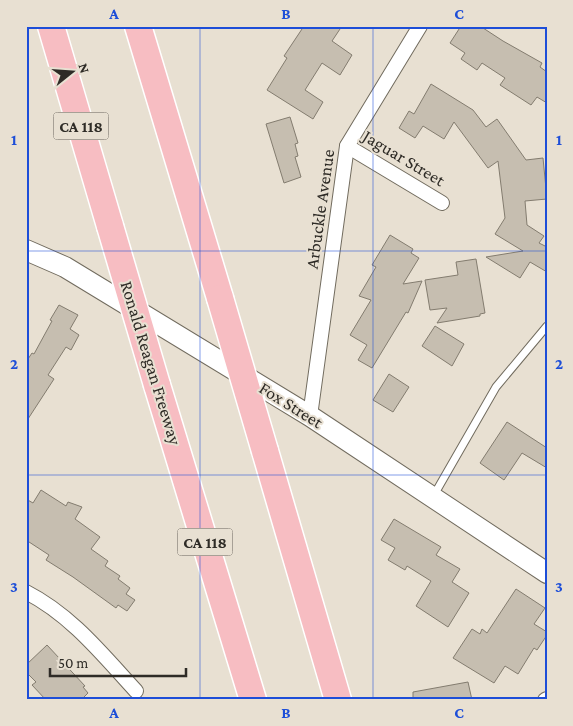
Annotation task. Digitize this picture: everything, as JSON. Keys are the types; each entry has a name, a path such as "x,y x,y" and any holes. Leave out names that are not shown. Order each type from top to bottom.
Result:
{"highway":[{"name":"Ronald Reagan Freeway","path":"51,26 252,700"},
{"path":"138,26 338,700"}],"main road":[{"name":"Fox Street","path":"26,250 65,267 310,416 547,573"}],"street":[{"name":"Arbuckle Avenue","path":"310,416 346,146 420,26"},
{"name":"Jaguar Street","path":"346,146 442,203"},
{"path":"26,592 67,618 136,691"}],"lane":[{"path":"433,498 496,387 547,326"}],"building":[{"path":"304,26 342,26 332,41 352,55 340,75 322,63 305,90 323,102 313,119 267,90 287,58 284,56"},
{"path":"461,26 480,26 542,63 540,67 547,72 547,103 537,97 531,105 500,85 505,78 482,63 477,70 461,59 465,53 450,43"},
{"path":"431,84 473,110 486,127 497,119 526,160 543,158 547,199 525,201 527,225 544,236 539,243 547,247 547,272 530,262 520,278 486,257 523,251 495,234 505,218 498,161 488,168 454,122 444,139 423,126 415,138 399,128 409,111 414,114"},
{"path":"290,117 298,143 295,144 298,156 295,157 301,177 284,183 266,124"},
{"path":"390,235 413,249 411,253 419,258 403,284 422,281 408,313 406,312 372,368 358,360 367,345 350,335 371,300 359,296 376,267 372,265"},
{"path":"476,259 485,313 480,314 480,316 437,323 447,308 430,310 425,280 458,275 456,262"},
{"path":"59,305 78,315 70,329 79,335 71,350 66,347 48,375 54,379 26,422 26,362 32,353 34,354"},
{"path":"435,326 464,344 452,366 422,346"},
{"path":"389,374 409,387 393,412 373,400"},
{"path":"507,422 547,448 547,468 522,453 504,480 480,463"},
{"path":"41,490 66,506 68,502 82,507 75,519 100,537 91,549 108,561 105,566 120,576 118,579 130,588 126,594 135,600 127,611 118,605 116,608 46,560 49,555 26,540 26,499 33,503"},
{"path":"394,519 441,547 436,555 460,569 452,582 469,593 448,627 416,606 431,581 407,566 405,570 388,560 395,548 381,540"},
{"path":"516,589 545,608 534,624 547,632 547,635 537,650 534,648 518,674 505,666 494,683 453,658 472,629 480,634 482,629 487,633"},
{"path":"47,645 85,686 83,687 88,693 81,700 46,700 32,685 36,682 26,672 26,665"},
{"path":"468,682 472,700 413,700 413,692"}]}
